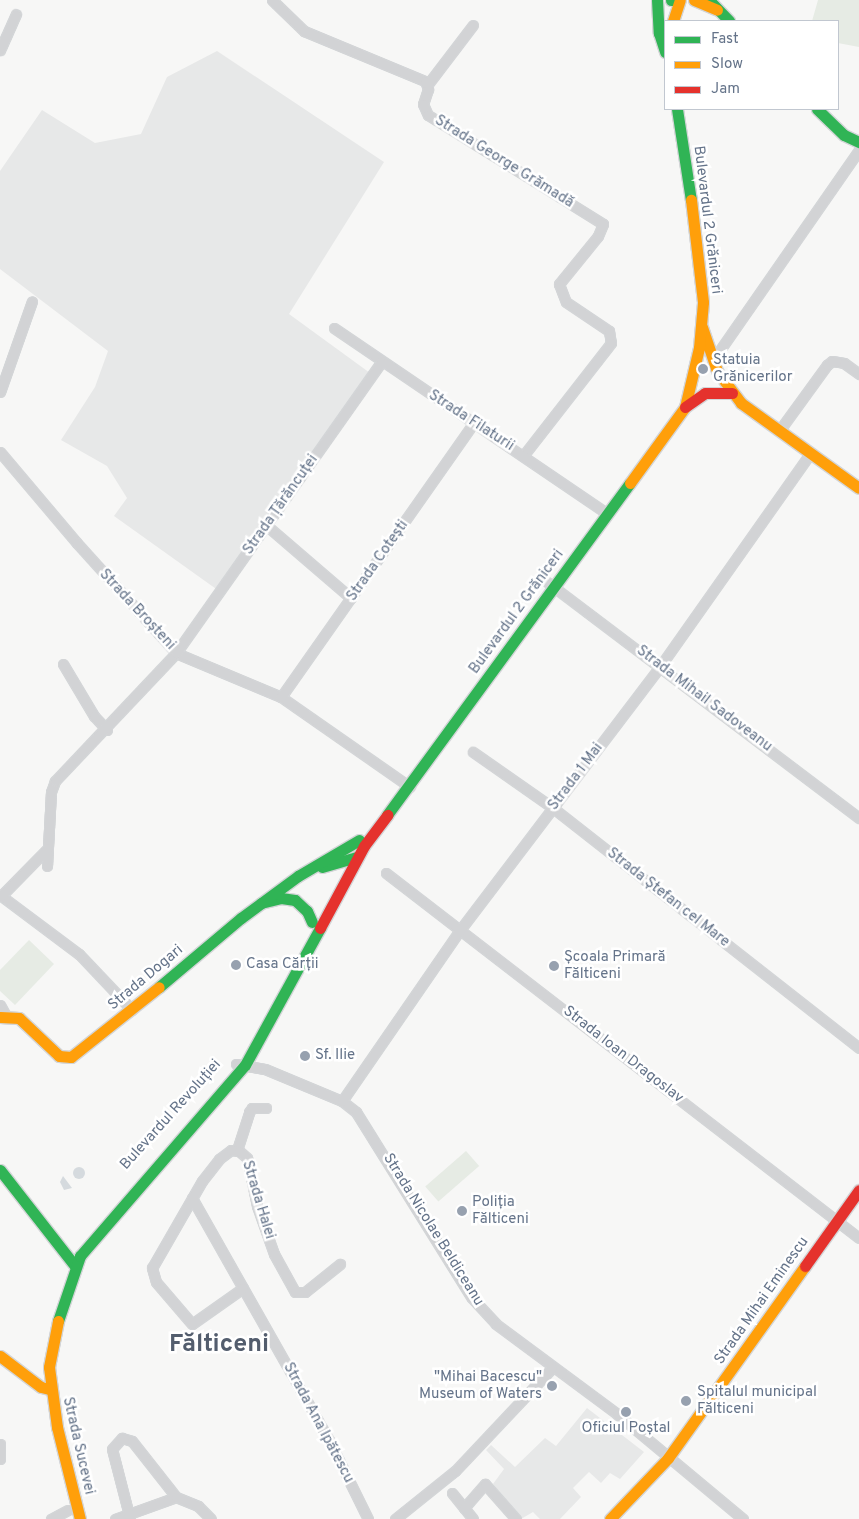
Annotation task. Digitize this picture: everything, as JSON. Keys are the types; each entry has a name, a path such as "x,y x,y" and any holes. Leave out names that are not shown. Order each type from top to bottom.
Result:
{"main road":[{"path":"657,0 659,33 664,49"},
{"path":"673,20 680,0"},
{"path":"694,0 718,10"},
{"path":"709,0 728,20"},
{"name":"Bulevardul 2 Grăniceri","path":"362,843 407,784 550,584 685,407 686,393 702,324 701,266 677,110"},
{"path":"818,110 844,135 859,142"},
{"path":"702,324 713,360 732,393 778,431 859,488"},
{"name":"Bulevardul 2 Grăniceri","path":"604,512 686,393"},
{"path":"685,407 705,393 732,393"},
{"name":"Bulevardul Revoluției","path":"241,1064 312,922 362,843"},
{"name":"Strada Dogari","path":"2,1012 19,1018 54,1052 66,1058 80,1054 261,903 310,870 362,843"},
{"name":"Bulevardul Revoluției","path":"45,1388 44,1344 83,1238 241,1064 351,859"},
{"name":"Strada Dogari","path":"310,870 351,859"},
{"path":"261,903 281,898 295,900 307,911 312,922"},
{"path":"0,1170 72,1264"},
{"name":"Strada Mihai Eminescu","path":"610,1519 668,1458 859,1190"},
{"name":"Strada Sucevei","path":"0,1356 45,1388 80,1519"},
{"name":"Strada Sucevei","path":"45,1388 70,1515"}],"street":[{"path":"272,0 304,30 366,54 428,84 473,25"},
{"path":"0,50 16,14"},
{"name":"Strada George Grămadă","path":"428,84 423,104 428,114 600,220 602,230 559,284 566,302 610,331 611,343 523,456"},
{"path":"713,360 859,150"},
{"path":"0,392 32,301"},
{"name":"Strada Filaturii","path":"334,328 381,362 604,512"},
{"name":"Strada Țărăncuței","path":"47,866 51,792 55,781 106,730 178,650 381,362"},
{"path":"778,431 827,365 832,362 844,363 859,374"},
{"name":"Strada Cotești","path":"282,697 473,424"},
{"name":"Strada Broșteni","path":"0,452 77,543 178,650 282,697 407,784"},
{"name":"Strada 1 Mai","path":"342,1101 460,930 661,665 810,454"},
{"path":"266,525 351,598"},
{"name":"Strada Mihail Sadoveanu","path":"550,584 661,665 859,818"},
{"path":"63,664 94,716 106,730"},
{"name":"Strada Ștefan cel Mare","path":"474,752 553,808 859,1048"},
{"path":"47,849 0,895 79,954 132,1010"},
{"name":"Strada Ioan Dragoslav","path":"386,873 859,1238"},
{"name":"Strada Nicolae Beldiceanu","path":"241,1064 265,1068 342,1101 356,1112 370,1130 472,1298 496,1324 552,1368 617,1414 742,1519"},
{"path":"237,1150 249,1112 252,1108 266,1108"},
{"name":"Strada Halei","path":"243,1288 192,1324 156,1282 152,1268 192,1198 226,1152 237,1150 247,1158 258,1206 272,1247 295,1292 305,1292 340,1264"},
{"name":"Strada Ana Ipătescu","path":"192,1198 330,1440 368,1519"},
{"path":"395,1519 455,1471 552,1368"},
{"path":"129,1517 112,1449 119,1439 132,1441 176,1497 198,1506 211,1519"},
{"path":"0,1444 0,1459"},
{"path":"464,1508 486,1484 516,1519"},
{"path":"452,1493 473,1519"},
{"path":"115,1519 129,1517 176,1497"},
{"path":"50,1519 70,1515"}],"shaded area":[{"path":"818,0 859,0 859,47 839,43 839,20 812,20"},
{"path":"217,51 384,162 289,314 370,373 219,591 114,516 127,498 107,466 61,440 95,387 108,351 0,269 0,171 42,110 95,143 141,134 167,77"},
{"path":"29,940 54,964 15,1005 0,991 0,970"},
{"path":"466,1151 479,1166 438,1202 425,1186"},
{"path":"79,1167 85,1173 79,1179 73,1173"},
{"path":"63,1176 72,1188 64,1190 60,1182"},
{"path":"587,1408 644,1452 620,1479 610,1473 601,1483 589,1472 573,1488 581,1497 560,1519 540,1519 533,1512 521,1519 493,1484 504,1469 486,1450 491,1445 515,1467 545,1438 556,1446"}],"traffic: fast":[{"path":"657,0 659,33 664,49"},
{"path":"709,0 728,20"},
{"path":"677,110 691,200"},
{"path":"818,110 844,135 859,142"},
{"path":"387,815 630,483"},
{"path":"159,987 241,918 298,876 359,840"},
{"path":"322,867 357,857"},
{"path":"261,903 281,898 295,900 307,911 312,922"},
{"path":"58,1321 80,1256 245,1065 320,928"},
{"path":"0,1170 75,1266"}],"traffic: slow":[{"path":"673,20 680,0"},
{"path":"694,0 717,10"},
{"path":"630,483 685,407 699,348 703,302 691,200"},
{"path":"702,327 717,371 741,403 859,488"},
{"path":"0,1017 19,1018 59,1056 71,1057 159,987"},
{"path":"610,1519 668,1458 805,1266"},
{"path":"58,1321 49,1367 57,1427 80,1519"},
{"path":"0,1356 41,1387 50,1389"}],"traffic: jam":[{"path":"685,407 705,393 732,393"},
{"path":"320,928 364,846 387,815"},
{"path":"805,1266 859,1190"}],"place":[{"name":"Statuia Grănicerilor","path":"703,369"},
{"name":"Casa Cărții","path":"236,965"},
{"name":"Școala Primară Fălticeni","path":"554,966"},
{"name":"Sf. Ilie","path":"305,1056"},
{"name":"Poliția Fălticeni","path":"462,1211"},
{"name":"\"Mihai Bacescu\" Museum of Waters","path":"552,1386"},
{"name":"Spitalul municipal Fălticeni","path":"686,1401"},
{"name":"Oficiul Poștal","path":"626,1412"}],"district":[{"name":"Fălticeni","path":"219,1345"}]}
